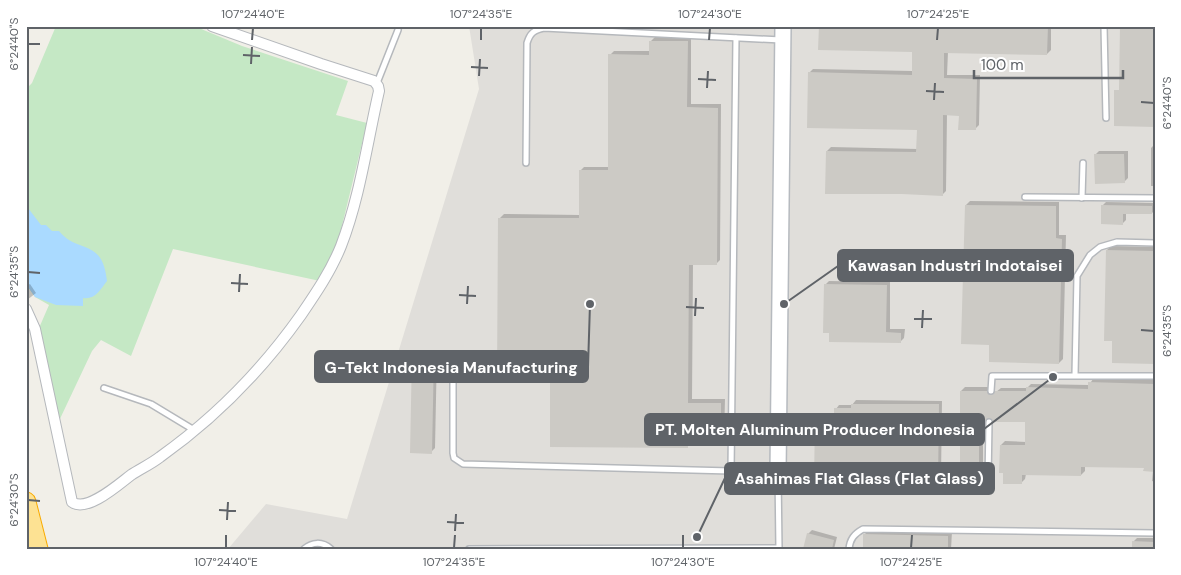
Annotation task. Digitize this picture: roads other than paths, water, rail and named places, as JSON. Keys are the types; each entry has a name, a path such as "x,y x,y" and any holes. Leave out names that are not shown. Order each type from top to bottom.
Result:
{"highway":[{"path":"26,502 38,549"}],"street":[{"path":"26,309 35,328 72,502 76,505 84,505 159,458 194,431 253,376 284,338 326,276 340,247 353,206 379,91 377,83 212,26"},
{"path":"778,473 784,33"}],"lane":[{"path":"1104,26 1106,118"},
{"path":"526,163 527,43 530,35 535,30 544,28 736,38 784,33"},
{"path":"377,83 398,30"},
{"path":"731,470 736,38"},
{"path":"1082,198 1083,163"},
{"path":"1025,198 1155,198"},
{"path":"1075,375 1076,292 1077,276 1080,270 1090,255 1100,247 1117,242 1155,243"},
{"path":"453,370 453,452 454,458 463,464 731,470 778,473 779,548 469,549"},
{"path":"991,391 992,376 1155,376"},
{"path":"104,388 151,404 194,431"},
{"path":"988,481 989,422"},
{"path":"850,549 850,541 855,533 863,529 1155,533"},
{"path":"304,549 314,543 321,543 331,549"}],"water":[{"path":"28,208 41,225 46,225 52,231 59,231 74,243 89,248 100,258 107,281 94,296 83,298 83,306 56,305 35,297 26,284 26,209"}],"place":[{"name":"G-Tekt Indonesia Manufacturing","path":"590,304"},
{"name":"Kawasan Industri Indotaisei","path":"784,304"},
{"name":"PT. Molten Aluminum Producer Indonesia","path":"1053,377"},
{"name":"Asahimas Flat Glass (Flat Glass)","path":"697,537"}]}
